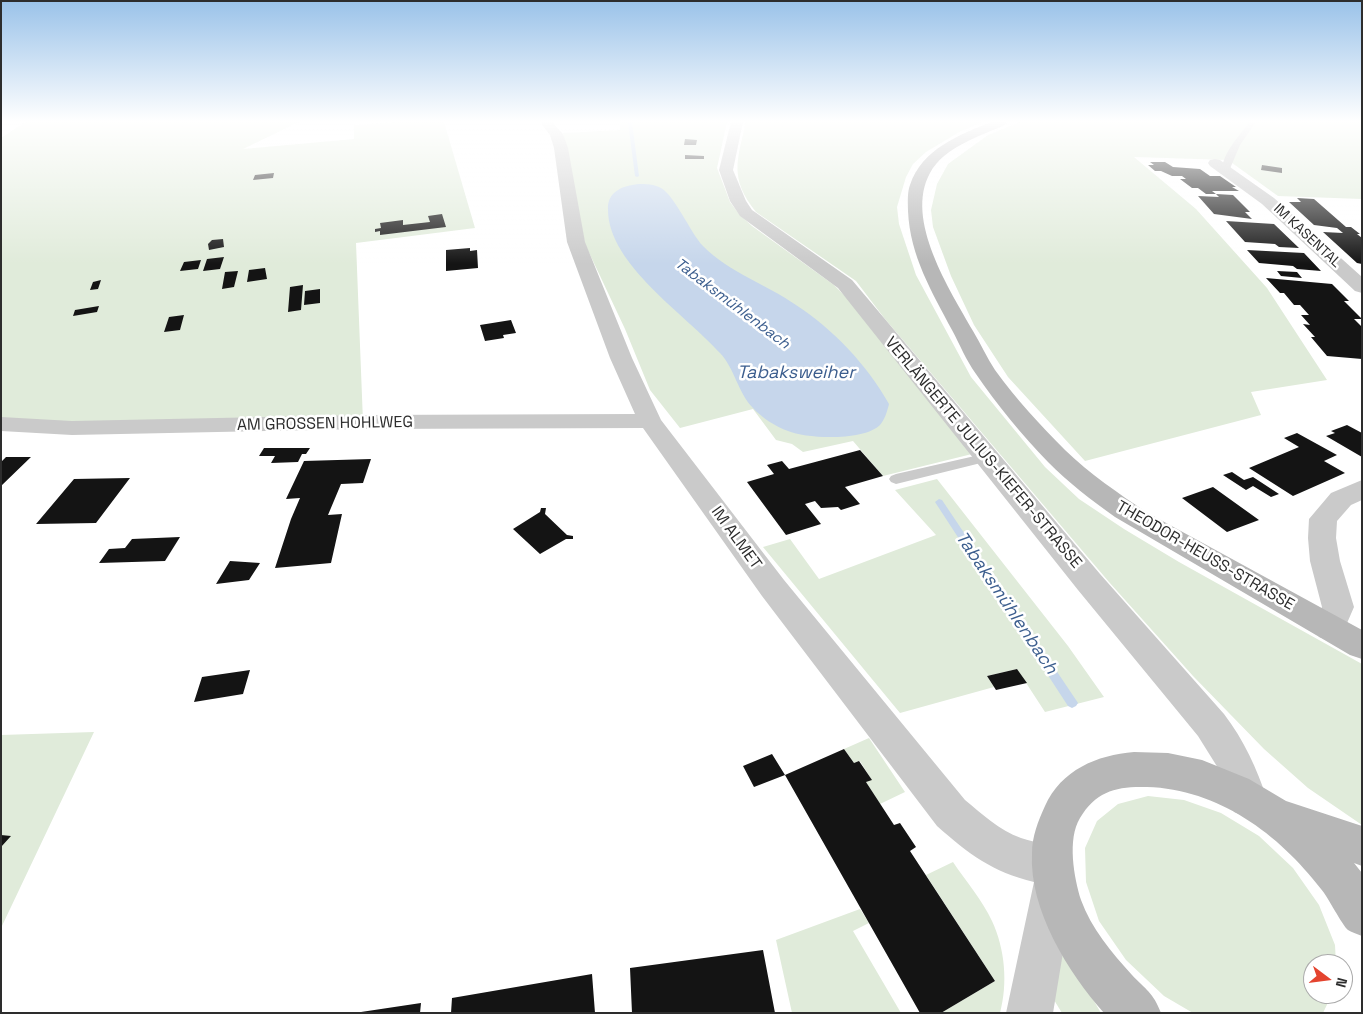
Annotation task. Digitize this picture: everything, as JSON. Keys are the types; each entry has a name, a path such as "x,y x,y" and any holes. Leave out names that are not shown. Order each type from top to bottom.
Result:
{"street":[{"name":"IM ALMET","path":"564,169 576,242 621,358 650,421 772,588 951,813 983,840 1053,874"},
{"name":"VERLÄNGERTE JULIUS-KIEFER-STRASSE","path":"726,169 738,201 746,213 845,284 866,312 1221,738 1258,805"},
{"name":"THEODOR-HEUSS-STRASSE","path":"926,169 918,183 916,225 922,249 933,276 988,376 1047,446 1073,472 1102,495 1159,532 1362,646"},
{"name":"IM KASENTAL","path":"1223,169 1268,201 1362,287"},
{"name":"AM GROSSEN HOHLWEG","path":"1,424 72,428 363,422 650,421"},
{"path":"1330,628 1338,607 1325,561 1322,538 1323,519 1341,499 1362,489"},
{"path":"1030,1013 1053,874 1052,839 1060,813 1075,793 1095,778 1120,770 1149,768 1180,772 1213,782 1258,805 1362,846"},
{"path":"1258,805 1302,838 1332,869 1362,914"},
{"path":"1053,874 1074,934 1095,967 1130,1008"}],"lane":[{"path":"896,479 988,457"}],"green space":[{"path":"1,169 458,169 475,228 356,243 363,422 1,424"},
{"path":"570,169 718,169 730,202 739,214 752,226 834,285 847,298 972,454 883,476 853,441 803,452 792,444 776,440 753,409 680,428 650,390 625,329 585,244"},
{"path":"738,169 910,169 897,207 899,224 916,275 971,377 1045,467 1079,499 1124,529 1179,562 1362,664 1362,825 1308,788 1264,749 1193,676 1109,582 885,319 856,281 756,212 747,200 739,179"},
{"path":"945,169 1149,169 1196,209 1267,288 1327,380 1251,392 1261,415 1085,461 1008,377 974,325 951,276 933,227 931,210 937,184"},
{"path":"1241,169 1362,169 1362,199 1278,196"},
{"path":"937,479 1068,646 1104,697 1045,712 1017,669 987,676 994,687 900,713 763,547 790,539 819,579 936,535 895,490"},
{"path":"94,732 1,928 1,735"},
{"path":"869,738 905,792 880,804 866,782 871,779 860,761 854,763 844,749"},
{"path":"1148,796 1184,800 1221,813 1259,836 1293,868 1319,905 1335,945 1335,954 1303,954 1303,1004 1327,1004 1323,1013 1193,1013 1164,996 1126,960 1099,921 1086,882 1085,848 1097,821 1118,804"},
{"path":"953,862 984,906 1000,943 1004,966 1004,990 1000,1013 941,1013 995,981 926,875"},
{"path":"860,909 869,923 853,931 901,1013 792,1013 776,940"},
{"path":"1057,953 1066,953 1101,1013 1062,1013 1054,1000"}],"water":[{"name":"Tabaksweiher","path":"638,184 653,185 661,188 672,198 703,246 736,271 796,305 849,349 871,376 889,404 886,415 880,425 862,434 849,436 808,436 783,429 756,411 748,402 720,353 651,288 634,269 621,250 611,230 608,204 610,198 617,191 627,186"}],"building":[{"path":"1153,169 1200,169 1210,176 1220,176 1239,191 1212,191 1216,194 1206,194 1198,188 1192,188 1180,179 1186,179 1182,176 1172,176 1161,171"},
{"path":"1282,169 1282,173 1261,170"},
{"path":"274,173 273,178 253,180 255,175"},
{"path":"1216,194 1233,195 1250,212 1245,212 1252,219 1214,214 1198,196 1219,197"},
{"path":"1297,198 1314,199 1346,227 1351,227 1360,234 1357,234 1362,238 1362,264 1357,263 1323,232 1343,233 1337,228 1314,225 1289,202 1301,202"},
{"path":"442,214 446,227 380,235 380,231 375,232 375,229 381,228 380,223 403,220 403,225 430,222 428,216"},
{"path":"1226,221 1274,224 1299,248 1245,242"},
{"path":"223,239 224,247 209,250 208,244 212,240"},
{"path":"470,248 470,251 477,250 478,268 446,271 446,250"},
{"path":"1247,250 1304,253 1321,271 1259,263"},
{"path":"224,257 220,269 203,271 207,259"},
{"path":"201,260 198,269 180,271 184,262"},
{"path":"265,268 267,279 247,282 249,270"},
{"path":"238,271 234,287 222,289 225,272"},
{"path":"1277,271 1297,272 1302,278 1281,276"},
{"path":"1266,278 1332,284 1349,301 1344,301 1362,319 1354,319 1362,327 1362,359 1327,356 1311,337 1315,337 1303,324 1310,325 1301,315 1309,315 1300,305 1294,305 1284,293 1280,293"},
{"path":"101,280 98,289 90,290 93,282"},
{"path":"303,285 301,310 288,312 290,287"},
{"path":"320,289 320,303 304,305 305,291"},
{"path":"99,306 97,312 73,316 75,310"},
{"path":"184,315 180,330 164,332 169,317"},
{"path":"511,320 516,333 503,335 504,338 485,341 480,325"},
{"path":"1347,425 1362,433 1362,457 1326,436 1335,433 1331,431"},
{"path":"1297,433 1337,455 1324,461 1345,473 1293,496 1249,468 1299,447 1284,438"},
{"path":"264,448 310,448 306,454 302,454 298,462 271,463 275,456 259,456"},
{"path":"860,450 883,476 845,487 860,504 841,510 838,507 821,508 815,501 805,504 821,524 786,535 747,482 774,474 767,465 782,461 789,469"},
{"path":"6,457 31,457 1,486 1,462"},
{"path":"371,459 363,483 341,484 328,515 342,514 331,563 275,568 300,498 286,499 304,461"},
{"path":"1232,472 1244,480 1253,477 1279,494 1271,497 1253,486 1246,490 1223,475"},
{"path":"130,478 96,523 36,524 74,479"},
{"path":"1213,487 1259,520 1227,532 1182,498"},
{"path":"541,508 546,508 545,514 567,535 573,536 573,539 566,539 540,554 513,529 540,512"},
{"path":"180,537 165,561 99,563 109,549 125,548 132,539"},
{"path":"230,561 260,563 249,580 216,584"},
{"path":"1017,669 1027,683 996,690 987,676"},
{"path":"250,670 243,694 194,702 202,677"},
{"path":"844,749 854,763 859,761 872,780 866,782 894,825 900,823 916,847 910,851 995,981 941,1013 920,1013 785,775"},
{"path":"772,754 785,775 754,787 743,766"},
{"path":"1,835 11,836 1,847"},
{"path":"763,950 775,1013 632,1013 630,968"},
{"path":"592,974 595,1013 451,1013 452,998"},
{"path":"421,1003 420,1013 361,1013 361,1012"}],"waterway":[{"name":"Tabaksmühlenbach","path":"636,169 637,176"},
{"name":"Tabaksmühlenbach","path":"939,502 1072,703"}]}
